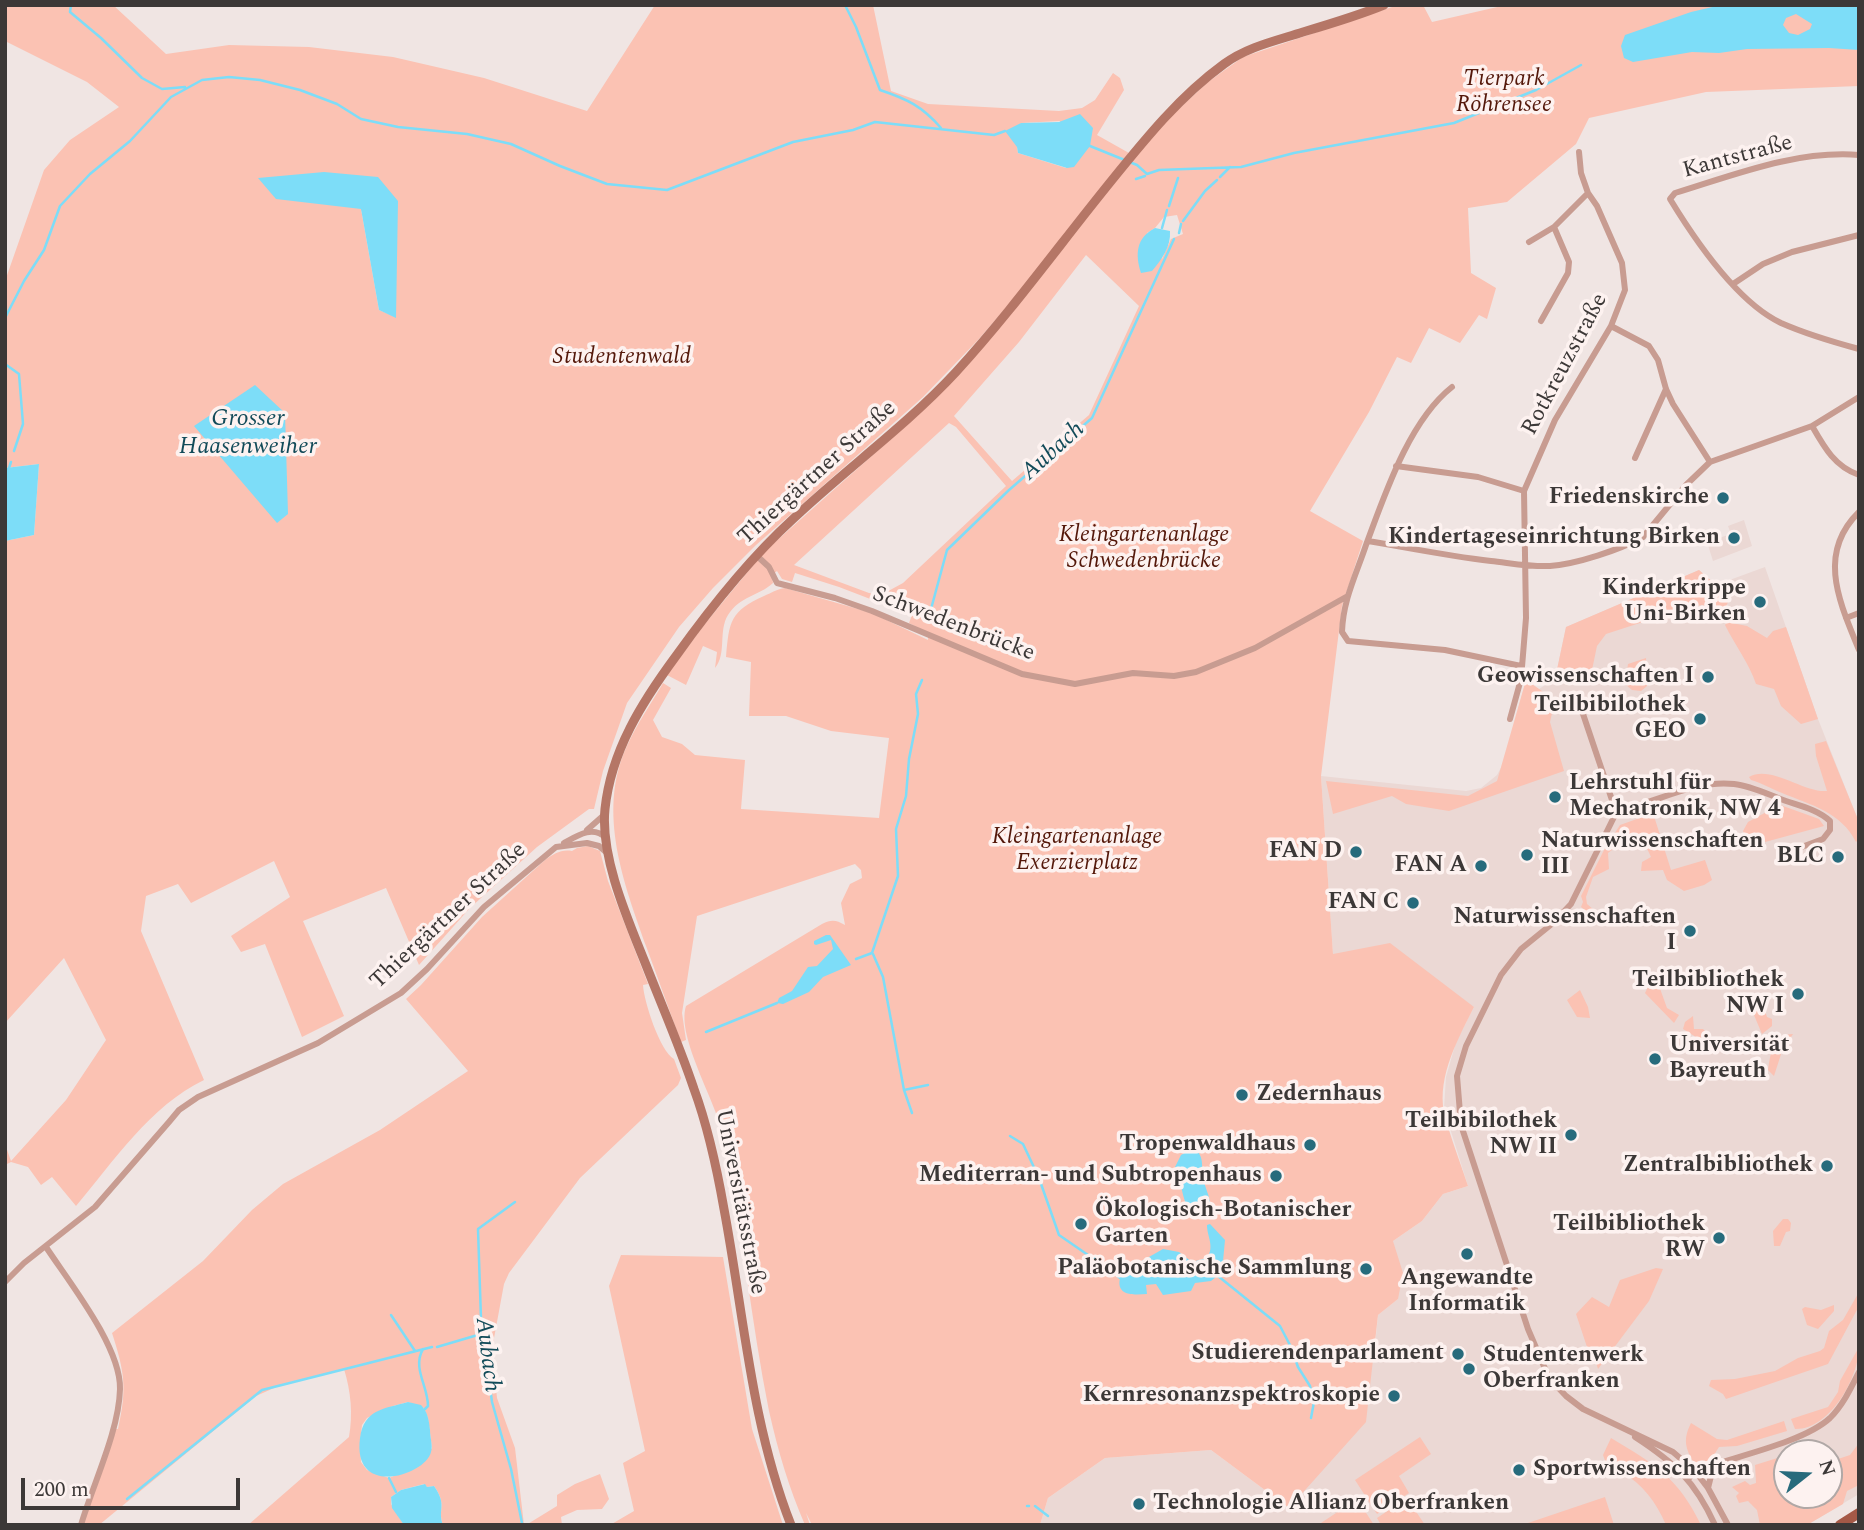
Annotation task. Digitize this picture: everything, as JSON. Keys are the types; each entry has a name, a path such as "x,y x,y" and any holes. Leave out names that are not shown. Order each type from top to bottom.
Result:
{"main road":[{"name":"Thiergärtner Straße","path":"608,855 604,816 614,761 642,706 704,617 755,555 795,516 897,429 955,373 1168,113 1211,75 1239,54 1263,44 1351,18 1384,5"},
{"name":"Universitätsstraße","path":"608,855 638,943 696,1093 724,1210 746,1352 761,1426 771,1467 791,1525"},
{"path":"1840,1525 1859,1513"}],"street":[{"name":"Rotkreuzstraße","path":"1510,719 1521,678 1526,618 1524,491 1555,420 1611,326 1625,290 1622,263 1597,206 1588,193 1581,173 1579,152"},
{"name":"Kantstraße","path":"1733,284 1694,239 1670,199 1675,193 1782,161 1811,156 1859,155"},
{"path":"1529,242 1554,227 1588,193"},
{"name":"Rotkreuzstraße","path":"1541,321 1568,273 1569,262 1554,227"},
{"path":"1859,235 1792,252 1763,264 1733,284 1756,306 1779,322 1859,349"},
{"path":"1611,326 1649,346 1658,360 1673,404 1710,462"},
{"path":"1452,387 1437,399 1396,466 1346,597 1342,632 1348,641 1444,650 1521,666"},
{"path":"1635,458 1666,389"},
{"path":"1368,541 1447,556 1525,565 1550,566 1572,562 1633,543 1643,537 1686,485 1710,462 1812,426 1859,397"},
{"path":"1812,426 1831,456 1851,473 1859,475"},
{"path":"1396,466 1479,477 1524,491"},
{"path":"1859,512 1850,520 1835,559 1837,590 1859,650"},
{"name":"Schwedenbrücke","path":"755,555 769,567 777,583 835,598 1022,674 1059,682 1085,683 1133,673 1174,676 1196,672 1255,648 1346,597"},
{"path":"1846,618 1859,614"},
{"path":"1570,701 1581,708 1612,800 1614,817 1571,904 1521,949 1501,975 1466,1046 1457,1076 1461,1125 1538,1355 1549,1378 1583,1409 1674,1452 1695,1471 1708,1488 1727,1525"},
{"path":"1613,811 1633,808 1707,785 1732,783 1815,811 1830,821 1830,830 1824,839 1791,851"},
{"path":"556,847 592,827 604,816"},
{"path":"576,836 593,831 606,838"},
{"name":"Thiergärtner Straße","path":"5,1282 95,1207 180,1110 198,1097 318,1043 401,993 484,907 556,847 587,843 599,846 608,855"},
{"path":"46,1247 100,1330 119,1375 120,1397 113,1429 81,1525"},
{"path":"1689,1478 1695,1471 1793,1439 1822,1425 1840,1406 1859,1372"},
{"path":"1625,1430 1663,1455 1689,1478 1715,1525"},
{"path":"1708,1488 1714,1464"}],"shaded area":[{"name":"Kindertageseinrichtung Birken","path":"1744,520 1752,546 1713,561 1707,542 1731,534 1728,526"},
{"name":"Universität Bayreuth","path":"1765,567 1818,719 1859,822 1859,1494 1843,1504 1843,1439 1773,1439 1773,1509 1834,1509 1807,1525 1040,1525 1048,1498 1105,1458 1211,1450 1289,1508 1375,1346 1378,1315 1398,1299 1393,1241 1422,1221 1443,1194 1468,1186 1444,1109 1446,1077 1456,1042 1474,1007 1333,954 1321,776 1466,791 1481,788 1497,775 1503,764 1526,680 1539,689 1555,679 1566,627 1699,570 1716,585"}],"green space":[{"name":"Studentenwald","path":"5,5 113,5 166,54 229,45 309,47 393,57 484,78 587,111 655,5 873,5 891,91 928,104 1059,111 1082,108 1095,100 1113,73 1120,78 1124,90 1097,135 1129,153 1023,288 978,340 923,397 756,545 679,627 627,703 603,771 594,809 589,809 537,847 470,908 419,965 386,888 303,921 344,1016 302,1037 265,944 241,952 231,936 290,897 274,861 191,903 178,884 146,896 141,931 204,1080 167,1104 150,1119 76,1206 52,1177 41,1185 28,1167 11,1162 5,1165 5,1144 11,1161 66,1100 106,1040 64,958 5,1023 5,541 34,535 39,464 5,468 5,281 44,170 70,140 119,107 87,82 5,41","holes":["1060,121 1066,168 1018,153 1021,123","361,209 396,317 379,310"]},
{"path":"1398,5 1423,5 1432,22 1506,5 1859,5 1859,86 1706,92 1589,118 1576,144 1507,202 1468,208 1471,273 1496,288 1487,319 1479,315 1460,343 1429,328 1411,363 1397,357 1369,412 1310,511 1363,541 1342,606 1321,776 1333,954 1390,943 1474,1007 1446,1071 1443,1098 1446,1121 1468,1186 1443,1194 1422,1221 1393,1241 1403,1273 1398,1299 1378,1315 1366,1422 1289,1508 1211,1450 1105,1458 1048,1498 1040,1525 812,1525 806,1513 810,1525 805,1525 784,1469 769,1411 724,1138 692,1052 684,1019 686,1006 822,924 834,921 845,925 841,903 850,884 862,878 861,870 855,864 697,916 682,1013 686,1040 681,1042 622,873 614,823 618,773 630,739 663,683 671,688 653,720 662,737 682,744 695,755 745,760 741,809 879,818 889,738 831,731 786,716 749,716 751,662 726,657 728,635 733,619 744,607 785,588 872,613 928,640 928,633 909,623 912,615 795,573 792,582 782,579 777,571 772,575 773,583 738,604 728,615 723,628 721,656 715,668 717,652 703,646 686,685 667,675 764,552 930,404 1143,146 1208,82 1243,57","holes":["1177,215 1183,234 1171,239 1162,259 1147,233 1164,217","1086,255 1139,306 1089,415 1012,481 954,416 1019,342","949,423 956,427 1006,486 903,583 881,595 794,565"]},
{"path":"1699,570 1716,585 1726,581 1733,593 1725,608 1715,611 1702,605 1689,607 1606,634 1597,646 1592,670 1576,679 1555,679 1566,627"},
{"path":"1727,622 1747,626 1767,638 1773,631 1786,627 1818,719 1801,724 1781,706 1774,689 1756,684 1725,625"},
{"path":"1646,658 1647,686 1641,691 1632,690 1625,684 1628,664"},
{"path":"1526,680 1555,700 1550,722 1564,771 1449,811 1406,804 1392,796 1333,814 1326,781 1468,796 1497,781"},
{"path":"1826,741 1859,822 1859,839 1856,842 1834,816 1749,777 1767,774 1808,788 1827,791 1815,744"},
{"path":"1772,802 1819,819 1824,826 1754,845 1746,839 1743,831 1748,822 1770,810"},
{"path":"1648,815 1654,816 1671,870 1705,860 1712,880 1684,891 1667,880 1663,870 1641,871 1642,862 1651,857 1643,840 1616,847 1608,853 1609,869 1593,877 1586,897 1587,904 1598,919 1597,924 1581,907 1581,896 1620,825"},
{"path":"588,846 600,851 608,881 648,984 643,985 650,1014 663,1046 674,1059 681,1078 678,1085 580,1178 509,1273 504,1284 492,1349 497,1398 515,1448 524,1525 443,1525 438,1493 434,1486 427,1487 424,1484 401,1490 391,1497 391,1504 404,1525 248,1525 349,1437 351,1403 344,1369 283,1384 256,1396 99,1525 82,1525 113,1429 118,1429 121,1415 123,1381 112,1333 203,1261 252,1210 283,1184 380,1130 468,1071 406,999 482,917 545,860 558,852","holes":["408,1402 424,1408 432,1448 418,1466 389,1478 367,1470 361,1462 360,1444 362,1425 367,1418"]},
{"path":"1650,983 1658,983 1667,1008 1679,1015 1674,1023 1645,993"},
{"path":"1580,990 1590,1018 1577,1017 1567,1000"},
{"path":"1763,1004 1767,1017 1772,1019 1772,1026 1762,1034 1751,1008"},
{"path":"1693,1016 1694,1029 1703,1029 1713,1039 1704,1042 1683,1029 1685,1022"},
{"path":"1793,1034 1783,1048 1774,1076 1768,1070 1774,1046 1781,1038"},
{"path":"1783,1219 1788,1219 1791,1223 1790,1231 1786,1232 1780,1246 1774,1246 1773,1231"},
{"path":"621,1255 723,1257 752,1429 783,1525 610,1525 634,1511 623,1463 645,1451 609,1286"},
{"path":"1656,1268 1663,1269 1649,1301 1598,1369 1596,1362 1581,1350 1587,1347 1576,1314 1592,1297 1609,1307 1620,1280"},
{"path":"1859,1292 1859,1306 1828,1364 1726,1399 1723,1394 1709,1386 1711,1380 1735,1379 1775,1371 1798,1358 1820,1351 1824,1348 1829,1331 1843,1320"},
{"path":"1834,1305 1834,1311 1818,1329 1807,1325 1802,1309 1805,1307 1821,1310"},
{"path":"1859,1347 1854,1373 1840,1400 1820,1421 1795,1429 1791,1419 1828,1407"},
{"path":"1784,1421 1787,1431 1737,1446 1719,1447 1704,1465 1694,1463 1687,1448 1686,1439 1691,1423 1717,1439 1727,1440"},
{"path":"1420,1437 1431,1454 1399,1476 1409,1493 1377,1514 1355,1480"},
{"path":"1611,1438 1664,1473 1683,1495 1701,1525 1666,1525 1653,1501 1636,1482 1621,1472 1611,1477 1603,1455"},
{"path":"1859,1443 1859,1485 1847,1491 1843,1504 1843,1457 1850,1455"},
{"path":"1773,1459 1773,1509 1834,1509 1807,1525 1760,1525 1757,1510 1748,1501 1739,1503 1736,1496 1739,1493 1732,1487 1745,1481 1750,1485 1756,1483 1755,1465"},
{"path":"600,1474 609,1499 602,1509 577,1510 561,1517 562,1525 526,1525 557,1506 557,1495"},
{"path":"1605,1497 1614,1525 1522,1525"},
{"path":"1407,1498 1425,1525 1381,1525 1377,1518"},
{"path":"1357,1499 1374,1525 1318,1525"}],"water":[{"path":"1721,5 1859,5 1859,50 1747,49 1719,53 1692,52 1633,62 1624,58 1621,46 1625,35 1691,12","holes":["1796,14 1812,24 1810,29 1798,35 1789,33 1783,25 1786,18"]},
{"path":"1080,114 1093,128 1090,146 1074,167 1067,168 1018,153 1017,147 1005,131 1021,123 1059,122"},
{"path":"324,172 378,177 398,201 396,318 379,310 361,209 276,199 258,178"},
{"path":"1155,228 1170,231 1169,242 1152,271 1141,273 1139,247 1144,237"},
{"name":"Grosser Haasenweiher","path":"255,385 285,413 288,514 277,523 194,426"},
{"path":"39,464 34,535 5,541 5,468"},
{"path":"830,935 851,965 823,977 809,992 783,1004 777,1003 779,998 792,991 808,967 817,966 833,949 831,940 814,944 814,941"},
{"path":"1194,1148 1201,1158 1203,1178 1210,1200 1209,1210 1201,1218 1189,1210 1175,1167 1181,1155"},
{"path":"1210,1224 1225,1240 1222,1272 1211,1281 1195,1283 1191,1291 1163,1295 1156,1284 1146,1285 1147,1294 1123,1291 1119,1284 1120,1278 1133,1266 1163,1249 1179,1252 1192,1262 1207,1258 1211,1245 1207,1225"},
{"path":"408,1402 421,1405 427,1414 431,1452 426,1461 404,1474 378,1475 367,1469 361,1457 362,1428 376,1412"},
{"path":"425,1484 427,1487 434,1486 438,1493 443,1525 404,1525 392,1508 391,1497 401,1490"}],"waterway":[{"path":"71,5 70,12 142,78 162,89 185,87"},
{"path":"845,5 880,90 914,104 941,128"},
{"name":"Aubach","path":"1090,146 1137,165 1147,174 1159,170 1241,167 1294,153 1454,123 1536,90 1581,65"},
{"path":"5,318 44,250 60,206 90,174 130,141 171,97 202,80 229,77 260,80 300,90 337,104 361,119 398,127 467,134 511,144 607,184 667,190 793,142 853,130 875,122 994,135 1005,131"},
{"name":"Aubach","path":"1220,177 1230,167"},
{"path":"1136,179 1145,176"},
{"path":"1169,206 1178,178"},
{"name":"Aubach","path":"1183,221 1205,191 1217,180"},
{"path":"1162,228 1167,210"},
{"name":"Aubach","path":"1179,233 1181,224"},
{"name":"Aubach","path":"931,609 947,550 1009,490 1092,418 1174,239"},
{"path":"5,364 19,374 23,424 14,451"},
{"path":"9,468 11,462"},
{"name":"Aubach","path":"856,959 872,953 898,876 896,829 906,796 909,759 918,714 916,694 922,680"},
{"path":"873,954 883,977 904,1090 928,1085"},
{"name":"Aubach","path":"706,1032 777,1003"},
{"path":"904,1090 912,1113"},
{"path":"1010,1136 1023,1144 1039,1178"},
{"path":"1040,1181 1059,1235 1088,1255"},
{"name":"Aubach","path":"515,1202 478,1229 481,1319 492,1402 511,1469 522,1523"},
{"path":"1093,1257 1120,1278"},
{"path":"1218,1276 1280,1326 1298,1367 1310,1386 1314,1402 1311,1418"},
{"path":"391,1315 415,1351"},
{"path":"437,1347 481,1334"},
{"path":"127,1499 262,1390 432,1347"},
{"path":"423,1349 419,1363 428,1406 425,1409"},
{"path":"389,1478 396,1492"},
{"path":"1035,1506 1048,1516"}],"place":[{"name":"Friedenskirche","path":"1723,498"},
{"name":"Kindertageseinrichtung Birken","path":"1734,538"},
{"name":"Kinderkrippe Uni-Birken","path":"1760,602"},
{"name":"Geowissenschaften I","path":"1708,677"},
{"name":"Teilbibilothek GEO","path":"1700,719"},
{"name":"Lehrstuhl für Mechatronik, NW 4","path":"1555,797"},
{"name":"FAN D","path":"1356,852"},
{"name":"Naturwissenschaften III","path":"1527,855"},
{"name":"BLC","path":"1838,857"},
{"name":"FAN A","path":"1481,866"},
{"name":"FAN C","path":"1413,903"},
{"name":"Naturwissenschaften I","path":"1690,931"},
{"name":"Teilbibliothek NW I","path":"1798,994"},
{"name":"Universität Bayreuth","path":"1655,1059"},
{"name":"Zedernhaus","path":"1242,1095"},
{"name":"Teilbibilothek NW II","path":"1571,1135"},
{"name":"Tropenwaldhaus","path":"1310,1145"},
{"name":"Zentralbibliothek","path":"1827,1166"},
{"name":"Mediterran- und Subtropenhaus","path":"1276,1176"},
{"name":"Ökologisch-Botanischer Garten","path":"1081,1224"},
{"name":"Teilbibliothek RW","path":"1719,1238"},
{"name":"Angewandte Informatik","path":"1467,1254"},
{"name":"Paläobotanische Sammlung","path":"1366,1269"},
{"name":"Studierendenparlament","path":"1458,1354"},
{"name":"Studentenwerk Oberfranken","path":"1469,1369"},
{"name":"Kernresonanzspektroskopie","path":"1394,1396"},
{"name":"Sportwissenschaften","path":"1519,1470"},
{"name":"Technologie Allianz Oberfranken","path":"1139,1504"}],"park label":[{"name":"Tierpark Röhrensee","path":"1504,93"},
{"name":"Kleingartenanlage Schwedenbrücke","path":"1144,549"},
{"name":"Kleingartenanlage Exerzierplatz","path":"1077,851"}]}
